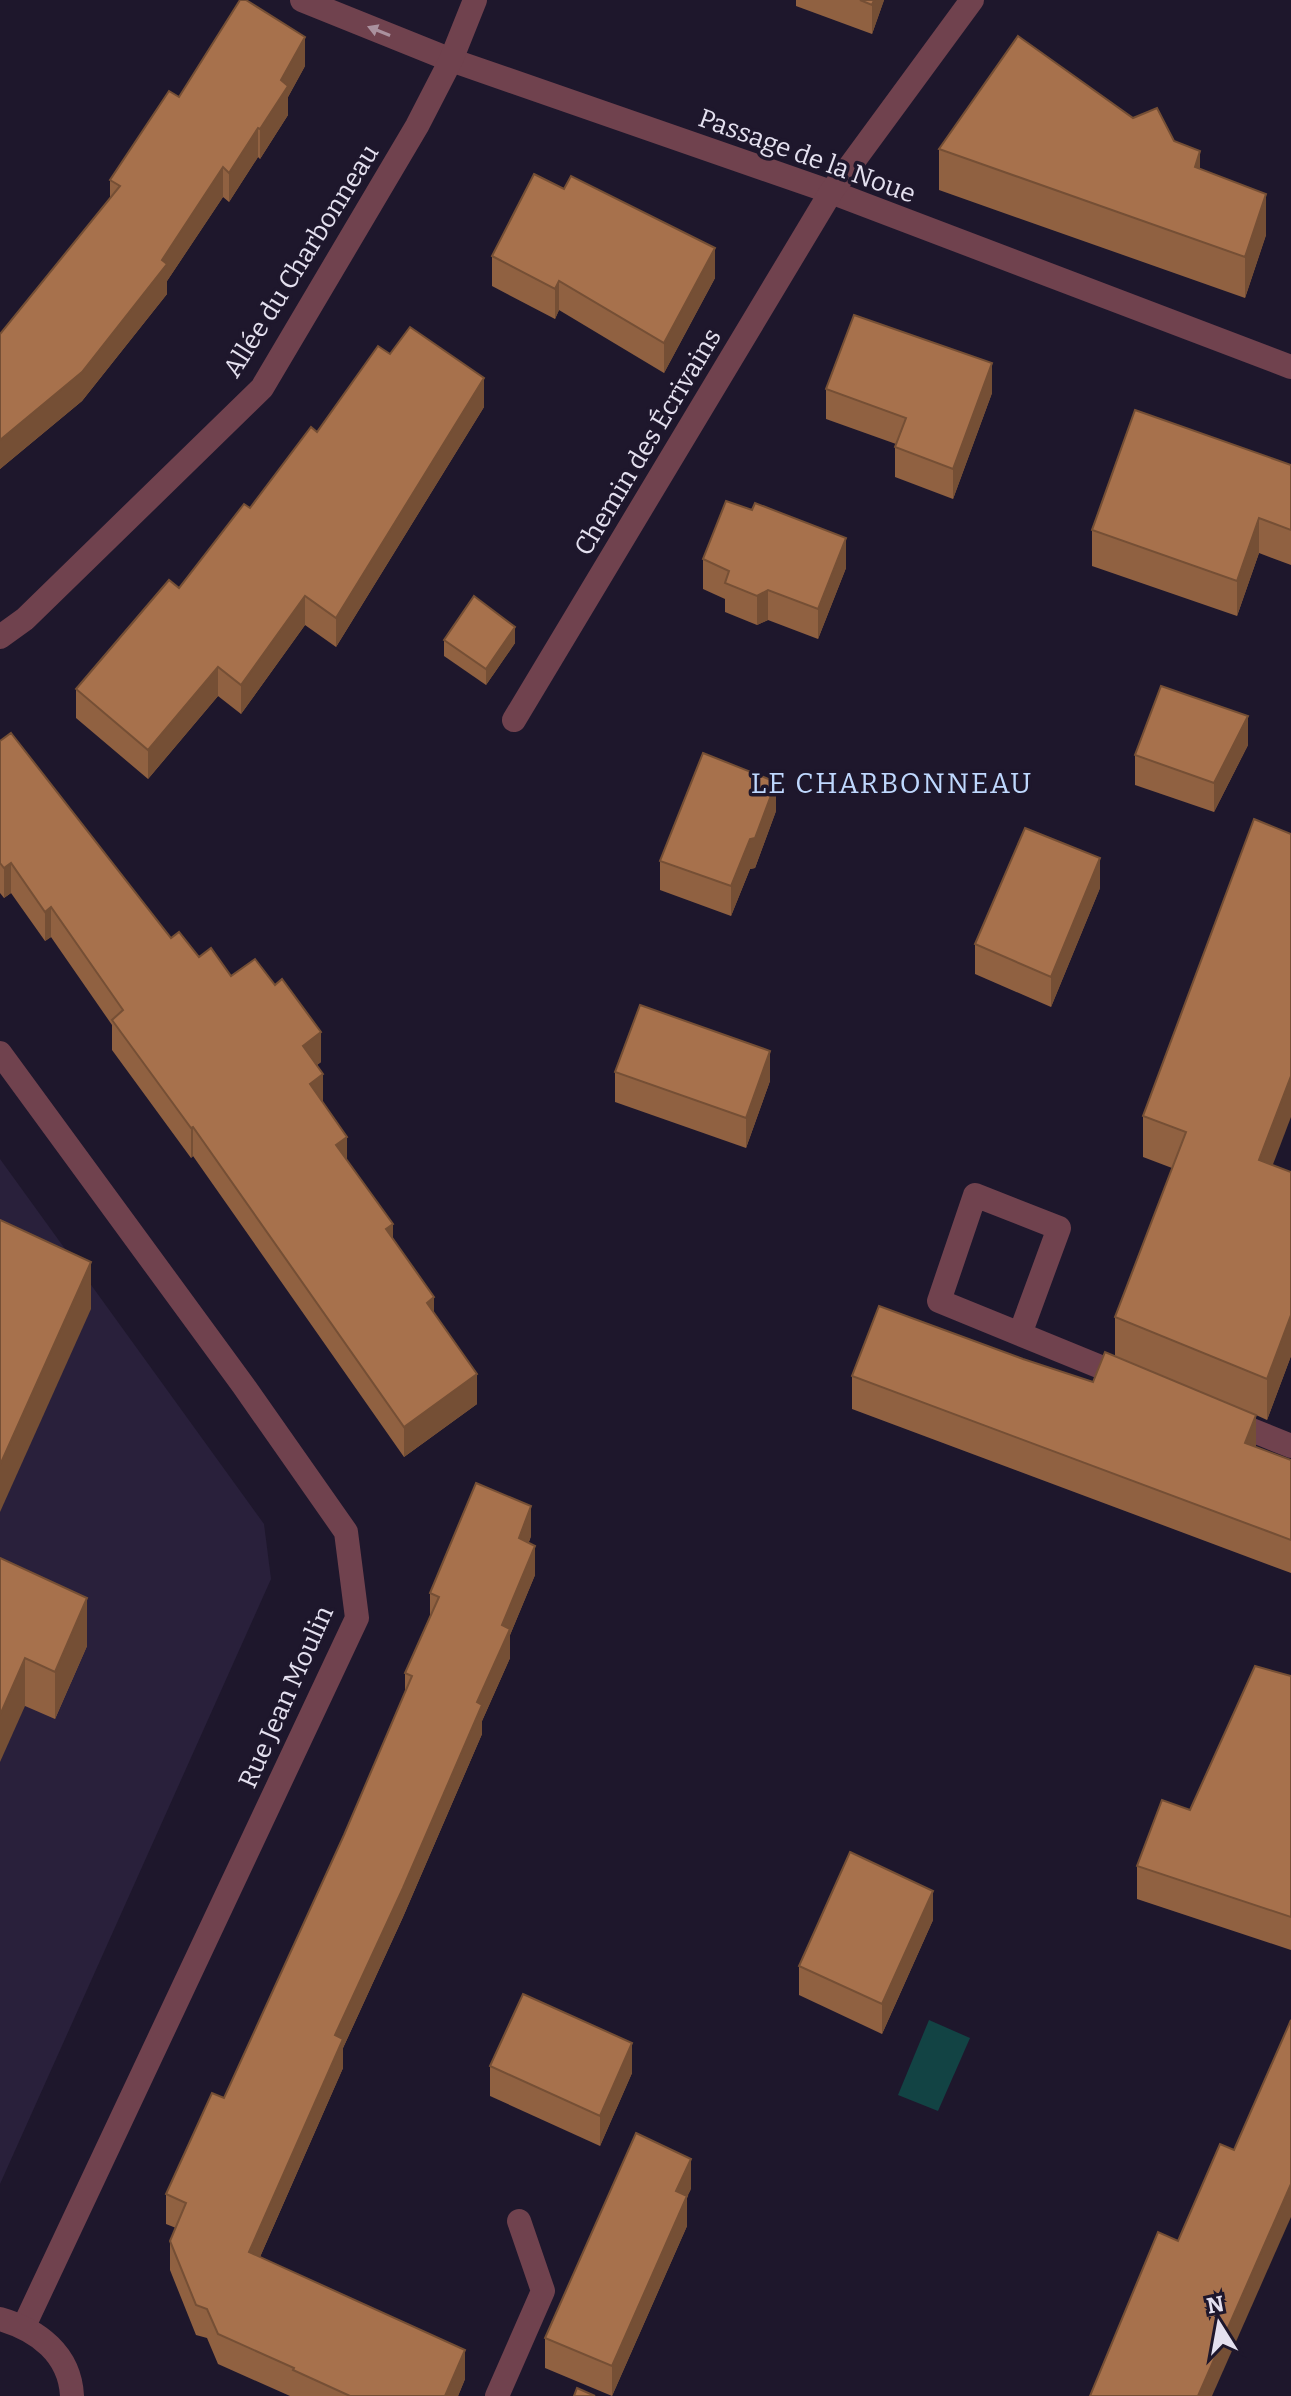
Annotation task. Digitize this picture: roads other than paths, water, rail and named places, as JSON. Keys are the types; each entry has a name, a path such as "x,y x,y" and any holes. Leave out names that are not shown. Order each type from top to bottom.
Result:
{"street":[{"name":"Passage de la Noue","path":"302,0 451,60 831,192 1291,367"},
{"name":"Allée du Charbonneau","path":"0,637 25,619 262,388 417,126 451,60 475,0"},
{"name":"Chemin des Écrivains","path":"514,720 831,192 972,0"},
{"name":"Rue Jean Moulin","path":"0,1053 234,1372 346,1532 357,1618 12,2323"},
{"path":"1020,1334 1059,1228 975,1195 939,1301 1148,1387"},
{"path":"1205,1411 1291,1446"},
{"path":"497,2396 543,2291 519,2221"},
{"path":"12,2323 46,2341 62,2361 72,2386 72,2396"}],"district":[{"name":"LE CHARBONNEAU","path":"892,783"}]}
